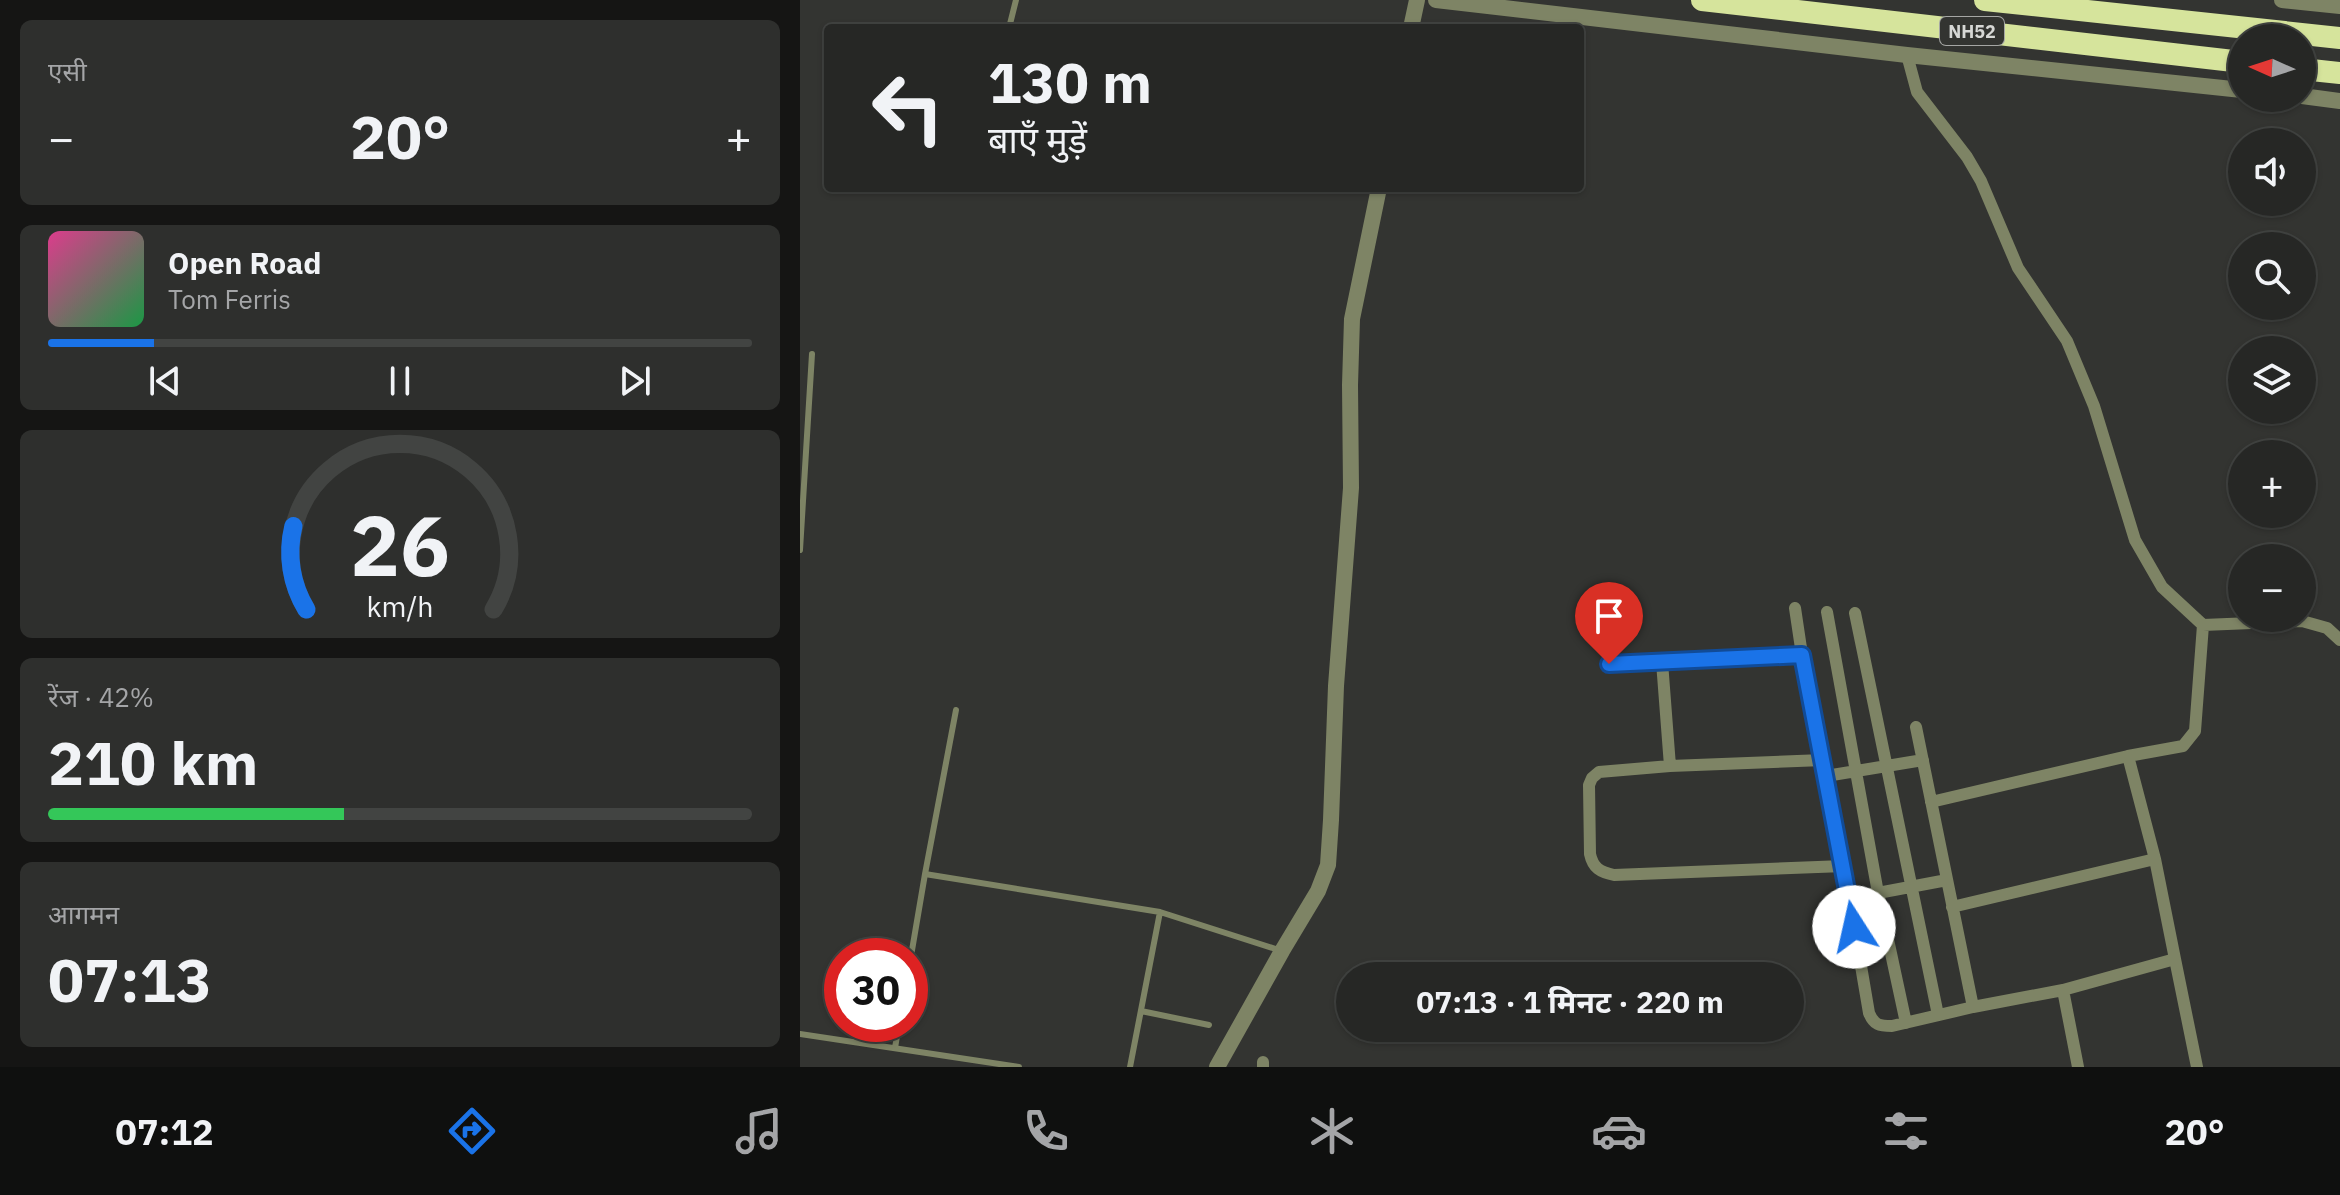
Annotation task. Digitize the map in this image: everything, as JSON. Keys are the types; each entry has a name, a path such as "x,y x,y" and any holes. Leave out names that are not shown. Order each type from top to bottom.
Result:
{"highway":[{"name":"NH52","path":"1702,0 2228,60"},
{"name":"NH52","path":"1985,0 2340,38"},
{"path":"2316,70 2340,73"}],"street":[{"path":"1412,24 1417,0"},
{"path":"1436,0 2228,89"},
{"path":"2282,0 2340,6"},
{"path":"1907,55 1917,92 1967,157 1981,181 2018,268 2067,341 2094,406 2135,540 2162,587 2203,625 2302,621 2327,628 2340,640"},
{"path":"2316,98 2340,101"},
{"path":"1217,1067 1318,891 1328,865 1336,686 1351,488 1352,319 1378,192"},
{"path":"1795,608 1869,1013 1873,1021 1879,1026 1906,1023 2063,990 2175,959"},
{"path":"1827,612 1878,893 1906,1023"},
{"path":"1855,613 1938,1015"},
{"path":"1931,802 2183,746 2195,731 2203,625"},
{"path":"1609,664 1802,655"},
{"path":"1662,662 1670,766"},
{"path":"1916,727 1973,1007"},
{"path":"2128,756 2155,859 2197,1067"},
{"path":"1823,760 1603,771 1592,778 1589,785 1590,854 1592,863 1600,872 1614,875 1844,866"},
{"path":"1826,776 1923,760"},
{"path":"1952,907 2155,859"},
{"path":"1849,898 1947,880"},
{"path":"2063,990 2078,1067"}],"lane":[{"path":"1010,24 1016,0"},
{"path":"800,550 812,354"},
{"path":"914,938 956,710"},
{"path":"925,874 1160,912 1282,951"},
{"path":"1130,1067 1160,912"},
{"path":"1141,1011 1209,1025"},
{"path":"800,1034 1019,1067"},
{"path":"895,1048 896,1042"}],"route":[{"path":"1609,664 1802,655 1854,927"}]}
